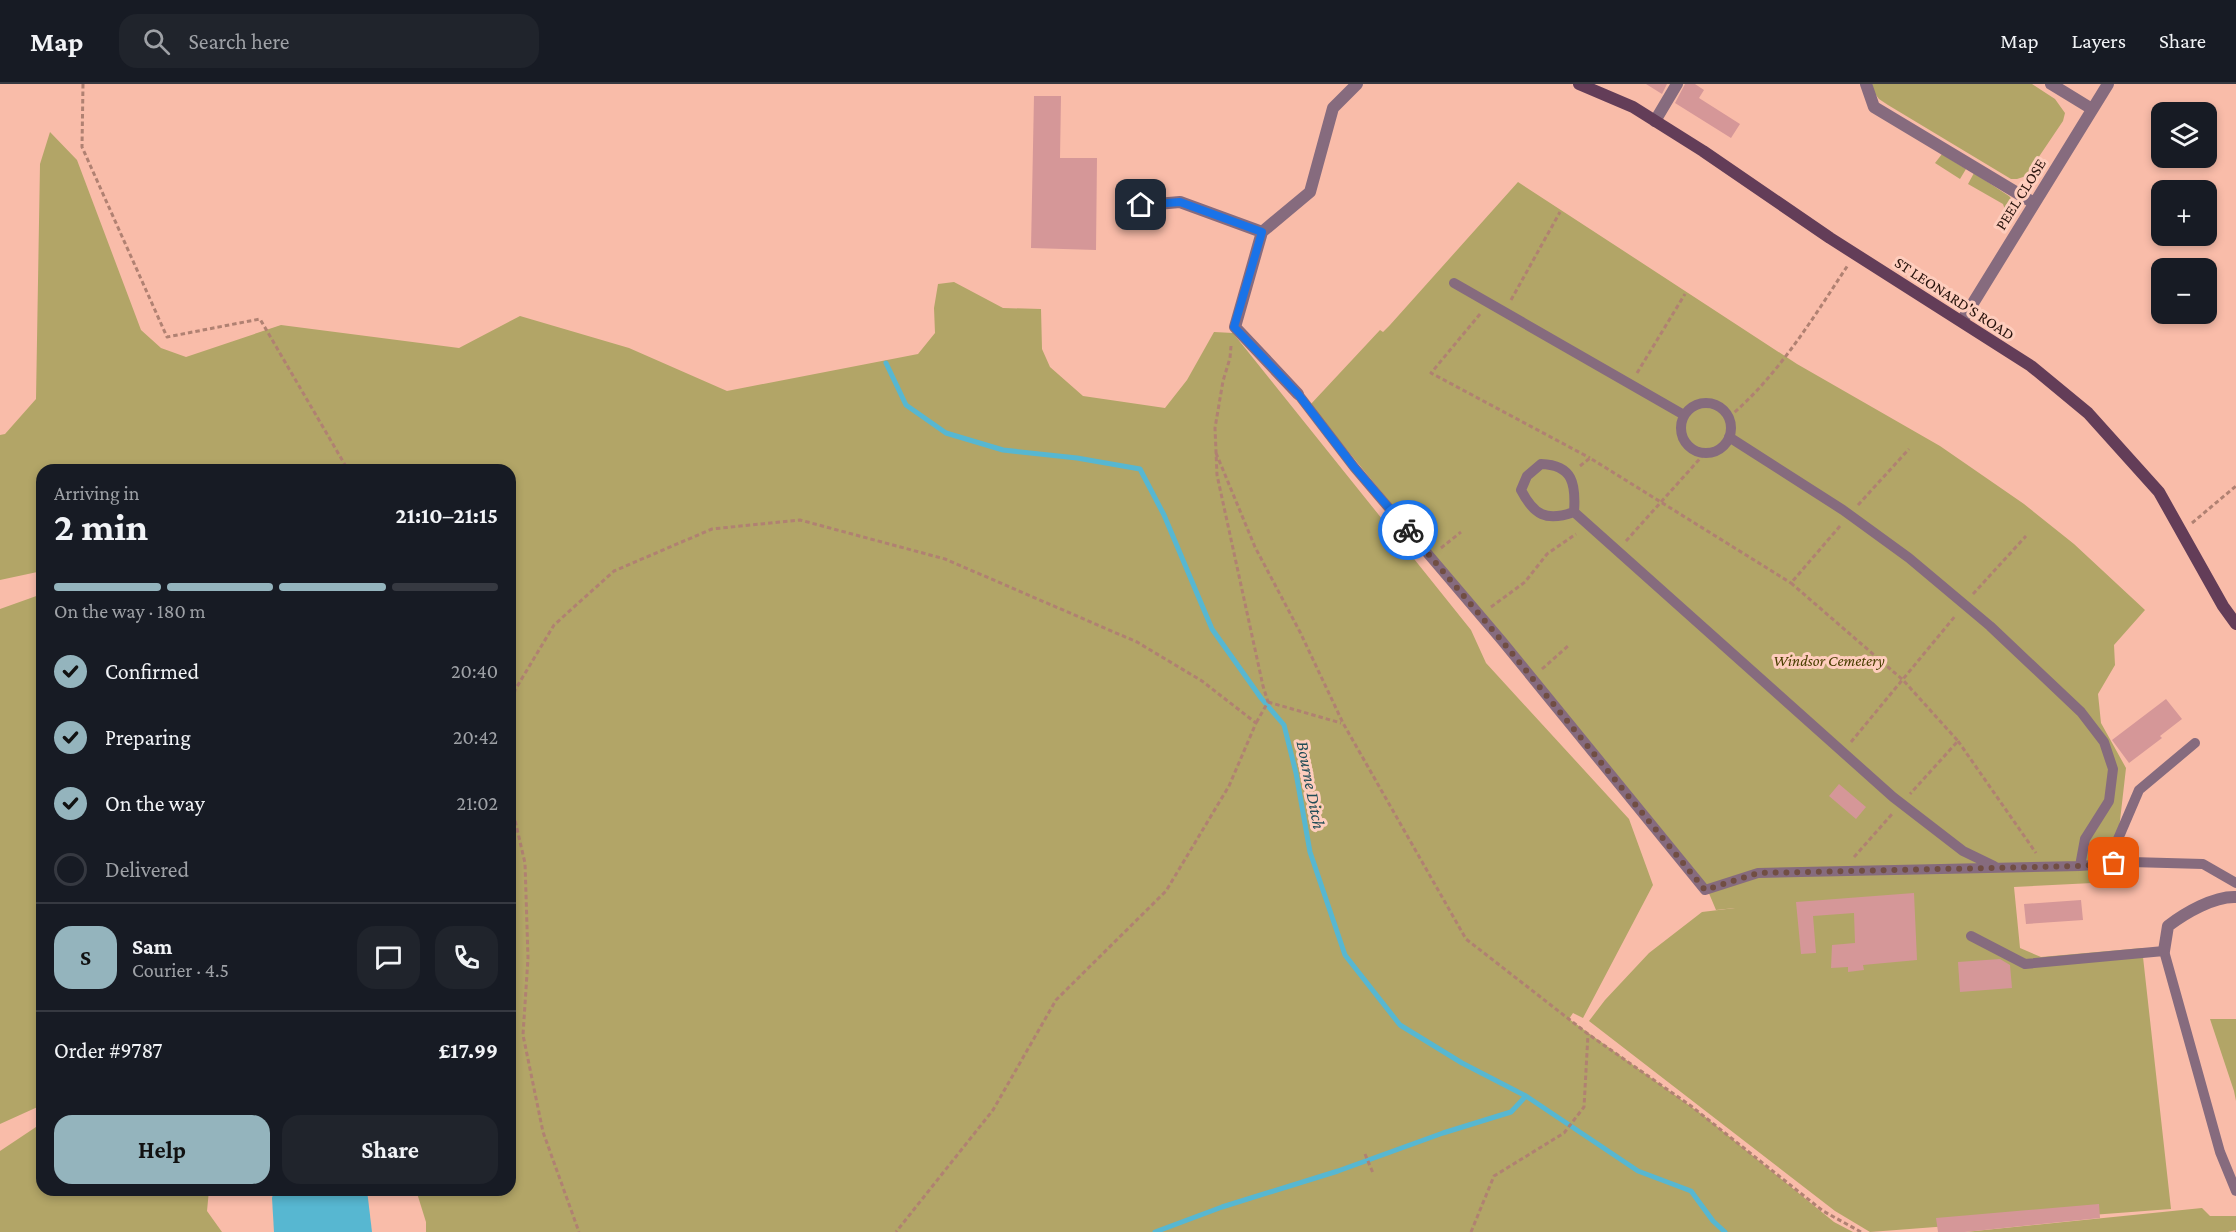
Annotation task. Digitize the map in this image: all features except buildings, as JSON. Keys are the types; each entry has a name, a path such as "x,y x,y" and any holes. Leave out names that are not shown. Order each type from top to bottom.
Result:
{"main road":[{"name":"ST LEONARD'S ROAD","path":"1579,84 1633,107 2031,366 2088,413 2159,492 2223,606 2236,624"}],"street":[{"path":"1298,394 1234,327 1262,232 1310,192 1333,108 1357,84"},
{"path":"1655,121 1677,84"},
{"path":"1866,84 1874,107 2034,203"},
{"path":"2051,84 2092,110"},
{"name":"PEEL CLOSE","path":"1962,321 2108,84"},
{"path":"1122,207 1180,202 1262,232"},
{"path":"2164,951 2168,926 2186,913 2227,897 2236,897"}],"lane":[{"path":"1454,283 1684,415"},
{"path":"1298,394 1354,467 1532,678 1705,890 1758,873 2080,866 2131,862 2203,864 2236,883"},
{"path":"1707,403 1721,408 1729,417 1731,426 1729,437 1720,448 1705,453 1695,450 1688,445 1682,435 1681,426 1684,415 1693,406 1707,403"},
{"path":"1729,437 1849,515 1909,558 1990,626 2081,712 2104,742 2114,769 2109,801 2085,839 2080,866"},
{"path":"1541,464 1555,464 1569,475 1576,490 1574,512 1559,518 1541,515 1529,506 1521,490 1527,476 1541,464"},
{"path":"1574,512 1902,804 1963,851 1997,867"},
{"path":"2131,862 2118,839 2139,790 2195,743"},
{"path":"1971,936 2025,964 2164,951 2220,1152 2236,1191"}],"path":[{"path":"83,84 82,147 167,338 260,319 345,464"},
{"path":"1504,312 1560,212"},
{"path":"1729,417 1745,404 1800,339 1856,254"},
{"path":"1630,384 1685,294"},
{"path":"1489,304 1431,372 1590,458 1791,584 1903,680 1958,741 2039,858 2049,866"},
{"path":"896,1232 993,1110 1056,1000 1166,891 1229,786 1256,723 1268,702 1217,475 1215,428 1223,381 1230,358 1234,327"},
{"path":"1791,584 1909,449"},
{"path":"1216,453 1255,547 1343,723 1466,939 1588,1034 1691,1106 1823,1211 1861,1232"},
{"path":"1617,551 1705,453"},
{"path":"1569,475 1590,458"},
{"path":"2182,532 2236,486"},
{"path":"516,688 554,626 614,571 712,529 800,520 945,559 1137,642 1202,681 1256,723"},
{"path":"1480,616 1526,582 1547,554 1568,538 1590,526"},
{"path":"1430,556 1461,532"},
{"path":"1842,752 1964,604 2026,536"},
{"path":"1532,678 1569,645"},
{"path":"1268,702 1343,723"},
{"path":"1840,871 1958,741"},
{"path":"516,825 525,863 528,958 523,1035 543,1132 579,1232"},
{"path":"1471,1232 1494,1176 1564,1133 1584,1107 1588,1034"},
{"path":"1365,1154 1372,1173"}],"green space":[{"path":"1871,84 2032,84 2055,99 2065,113 2063,121 2026,176 2011,179 1879,99 1870,87"},
{"path":"50,132 77,160 141,330 161,348 186,357 281,325 459,348 520,316 629,348 727,391 918,354 935,333 934,308 938,284 954,282 1003,308 1041,309 1042,349 1050,367 1083,396 1165,408 1187,380 1214,332 1233,333 1471,630 1486,663 1629,819 1653,885 1583,1018 1573,1013 1569,1019 1704,1116 1834,1222 1853,1232 426,1232 426,1222 418,1196 516,1196 516,464 36,464 36,572 0,580 0,435 5,434 36,399 40,164"},
{"path":"1942,154 1966,169 1960,179 1935,163"},
{"path":"1974,173 2009,196 2015,203 2007,215 2003,204 1968,184"},
{"name":"Windsor Cemetery","path":"1518,182 1797,364 1940,446 2024,504 2074,544 2145,610 2114,645 2115,665 2098,694 2101,723 2126,768 2113,882 2014,887 2020,948 2041,957 2142,948 2171,1209 1870,1232 1835,1211 1589,1021 1605,1000 1649,953 1702,912 1735,908 1716,910 1708,891 1675,849 1310,405 1380,330 1383,332 1390,325"},
{"path":"36,596 36,1108 0,1124 0,609"},
{"path":"2210,1019 2236,1019 2236,1101 2234,1091"},
{"path":"36,1127 36,1196 208,1196 207,1211 222,1232 0,1232 0,1151"},
{"path":"2202,1208 2210,1216 2236,1216 2236,1230 2228,1232 1965,1232"}],"water":[{"path":"272,1196 368,1196 372,1232 274,1232"}],"waterway":[{"name":"Bourne Ditch","path":"886,363 906,405 946,433 1003,450 1077,458 1140,469 1164,515 1212,629 1261,698 1284,725 1296,773 1310,852 1345,955 1400,1025 1462,1063 1526,1096 1638,1171 1691,1191 1713,1221 1725,1232"},
{"path":"1155,1232 1222,1207 1338,1171 1443,1133 1511,1112 1526,1096"}],"way so far":[{"path":"1408,530 1502,641 1705,890 1758,873 2080,866 2114,863"}],"route":[{"path":"1141,205 1180,202 1262,232 1234,327 1298,394 1354,467 1408,530"}]}
